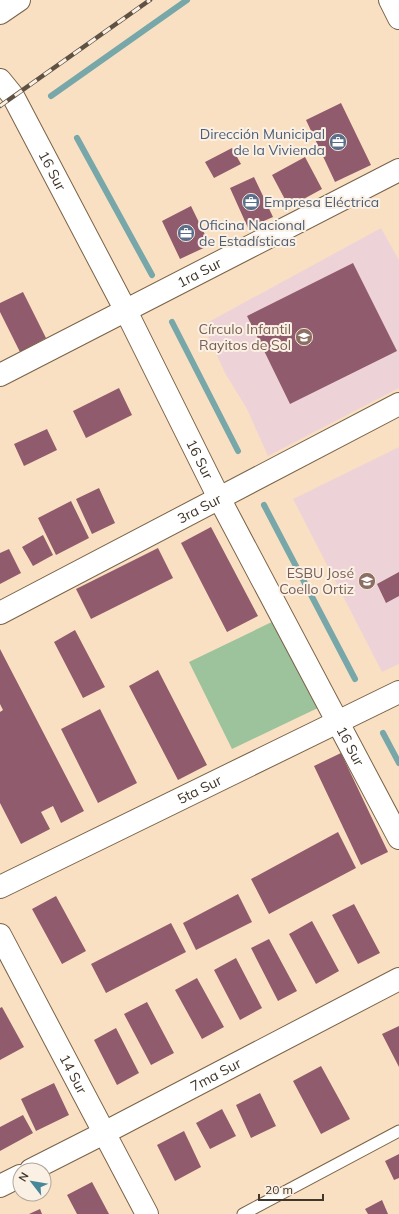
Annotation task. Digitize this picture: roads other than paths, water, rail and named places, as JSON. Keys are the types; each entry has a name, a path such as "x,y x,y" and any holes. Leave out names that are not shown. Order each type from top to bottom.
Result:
{"street":[{"path":"0,13 19,0"},
{"path":"390,0 399,18"},
{"name":"16 Sur","path":"0,80 13,96 126,312 219,498 339,722 399,838"},
{"name":"1ra Sur","path":"0,375 126,312 399,170"},
{"name":"3ra Sur","path":"0,613 399,404"},
{"name":"5ta Sur","path":"0,887 399,692"},
{"name":"14 Sur","path":"0,935 147,1214"},
{"name":"7ma Sur","path":"47,1162 399,978"},
{"path":"0,1186 12,1180"}],"lane":[{"path":"242,1214 399,1131"}],"waterway":[{"path":"51,96 187,0"},
{"path":"77,138 152,275"},
{"path":"172,322 238,451"},
{"path":"264,505 355,679"},
{"path":"383,733 399,763"}],"railway":[{"path":"0,106 150,0"}],"place":[{"name":"Dirección Municipal de la Vivienda","path":"338,142"},
{"name":"Empresa Eléctrica","path":"251,202"},
{"name":"Oficina Nacional de Estadísticas","path":"186,233"},
{"name":"Círculo Infantil Rayitos de Sol","path":"304,337"},
{"name":"ESBU José Coello Ortiz","path":"367,581"}]}
